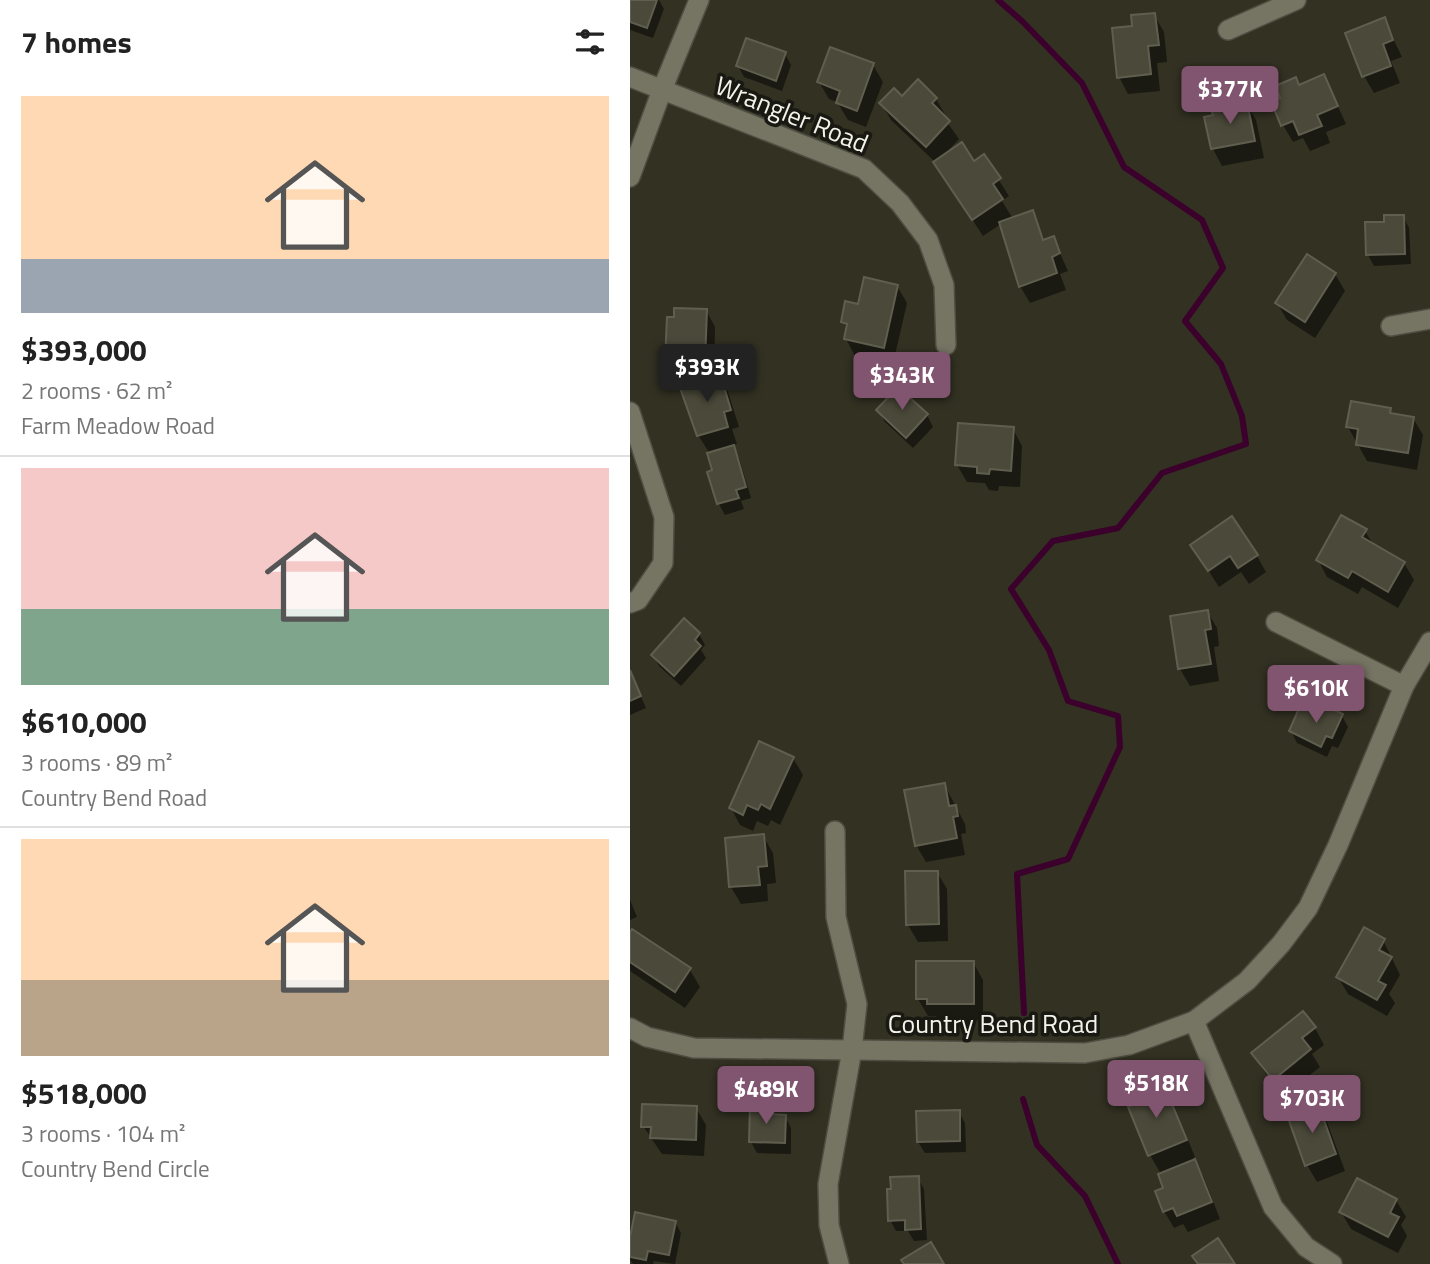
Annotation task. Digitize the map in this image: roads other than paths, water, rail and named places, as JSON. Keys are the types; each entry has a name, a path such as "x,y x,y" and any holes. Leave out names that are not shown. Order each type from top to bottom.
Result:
{"street":[{"path":"630,177 632,166 699,0"},
{"path":"1228,30 1296,0"},
{"name":"Wrangler Road","path":"630,77 863,169 901,203 928,240 944,285 946,345"},
{"path":"1391,326 1430,319"},
{"path":"630,412 664,517 663,563 638,600 630,603"},
{"path":"1276,622 1404,687"},
{"name":"Country Bend Road","path":"630,1028 647,1037 694,1048 1085,1053 1129,1045 1194,1021 1247,981 1281,944 1308,908 1338,845 1404,687 1430,642"},
{"path":"835,831 836,918 857,1004 852,1050 828,1184 830,1225 839,1264"},
{"path":"1194,1021 1273,1207 1306,1247 1332,1264"}],"waterway":[{"path":"998,0 1082,83 1124,167 1202,220 1223,268 1185,321 1221,364 1242,416 1246,444 1162,473 1118,528 1053,541 1011,589 1049,650 1068,701 1118,716 1120,747 1068,859 1017,874 1024,1013"},
{"path":"1023,1099 1037,1145 1085,1196 1118,1264"}]}
